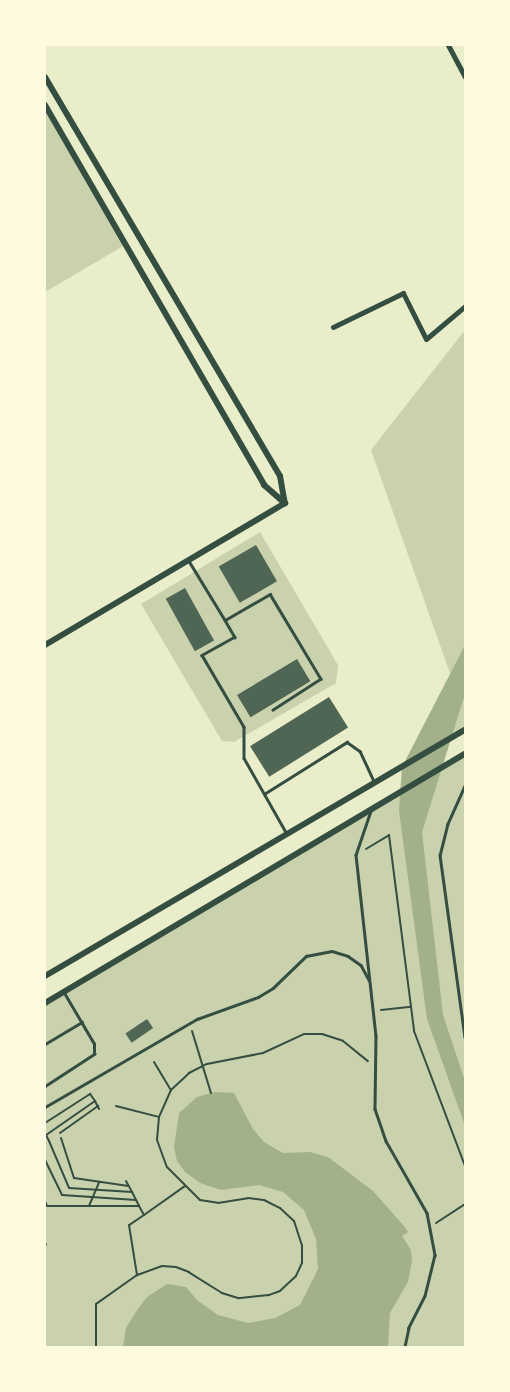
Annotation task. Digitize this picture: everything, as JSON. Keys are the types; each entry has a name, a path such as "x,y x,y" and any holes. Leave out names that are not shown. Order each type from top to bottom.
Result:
{"street":[{"path":"448,45 465,77"},
{"path":"45,77 280,476 285,503"},
{"path":"45,105 264,485 285,503"},
{"path":"333,327 403,293 426,339 465,306"},
{"path":"45,645 285,503"},
{"path":"45,976 465,730"},
{"path":"45,1003 463,756"}],"lane":[{"path":"189,560 234,637 202,655 244,727 244,758 288,834"},
{"path":"225,620 270,594 322,679 273,710"},
{"path":"264,794 347,742 360,751 375,783"},
{"path":"465,786 448,824 440,855 465,1038"},
{"path":"372,809 356,855 376,1036 374,1066 375,1109 386,1141 427,1213 435,1255 425,1296 409,1328 406,1347"},
{"path":"45,1107 190,1024 258,997 273,988 306,956 318,951 332,951 348,956 361,965 370,982"},
{"path":"45,1086 94,1054 94,1044 64,992"},
{"path":"45,1044 82,1022"}],"path":[{"path":"356,855 389,835 414,1031 465,1166"},
{"path":"373,1010 411,1007"},
{"path":"190,1024 211,1093"},
{"path":"96,1347 96,1304 137,1275 162,1266 176,1267 222,1293 238,1298 269,1295 280,1291 296,1276 302,1263 302,1245 294,1221 280,1208 264,1200 248,1198 218,1203 200,1200 167,1167 157,1140 159,1117 171,1090 189,1073 203,1066 263,1053 304,1034 322,1034 343,1041 374,1066"},
{"path":"154,1062 171,1090"},
{"path":"45,1123 90,1094 99,1108 60,1133"},
{"path":"95,1101 46,1135 69,1188 132,1192"},
{"path":"116,1106 159,1117"},
{"path":"61,1138 74,1178 128,1186"},
{"path":"45,1160 62,1195 136,1200"},
{"path":"126,1181 144,1215"},
{"path":"89,1206 99,1182"},
{"path":"137,1275 129,1225 185,1186"},
{"path":"45,1201 46,1208 139,1206"},
{"path":"430,1228 465,1204"}],"shaded area":[{"path":"45,105 125,245 45,292"},
{"path":"465,330 465,730 402,767 451,676 371,450"},
{"path":"260,532 338,665 336,683 234,742 222,741 141,604"},
{"path":"465,645 465,694 422,832 443,1015 465,1081 465,1126 427,1019 399,811 402,767"},
{"path":"465,754 465,1347 45,1347 45,1003"},
{"path":"215,1092 234,1093 253,1129 264,1142 283,1153 310,1152 328,1157 373,1191 404,1226 408,1232 402,1236 411,1250 412,1260 408,1282 390,1313 388,1347 123,1347 126,1328 137,1310 147,1297 167,1284 186,1287 197,1300 218,1315 248,1323 275,1318 300,1305 318,1269 316,1239 304,1210 283,1192 259,1185 221,1190 200,1183 185,1172 177,1161 174,1147 179,1113 197,1097"}],"building":[{"path":"256,545 277,581 240,603 219,566"},
{"path":"185,588 214,640 195,651 166,599"},
{"path":"297,659 310,681 250,717 237,695"},
{"path":"329,697 348,728 269,777 250,746"},
{"path":"147,1019 153,1028 132,1043 125,1034"}]}
